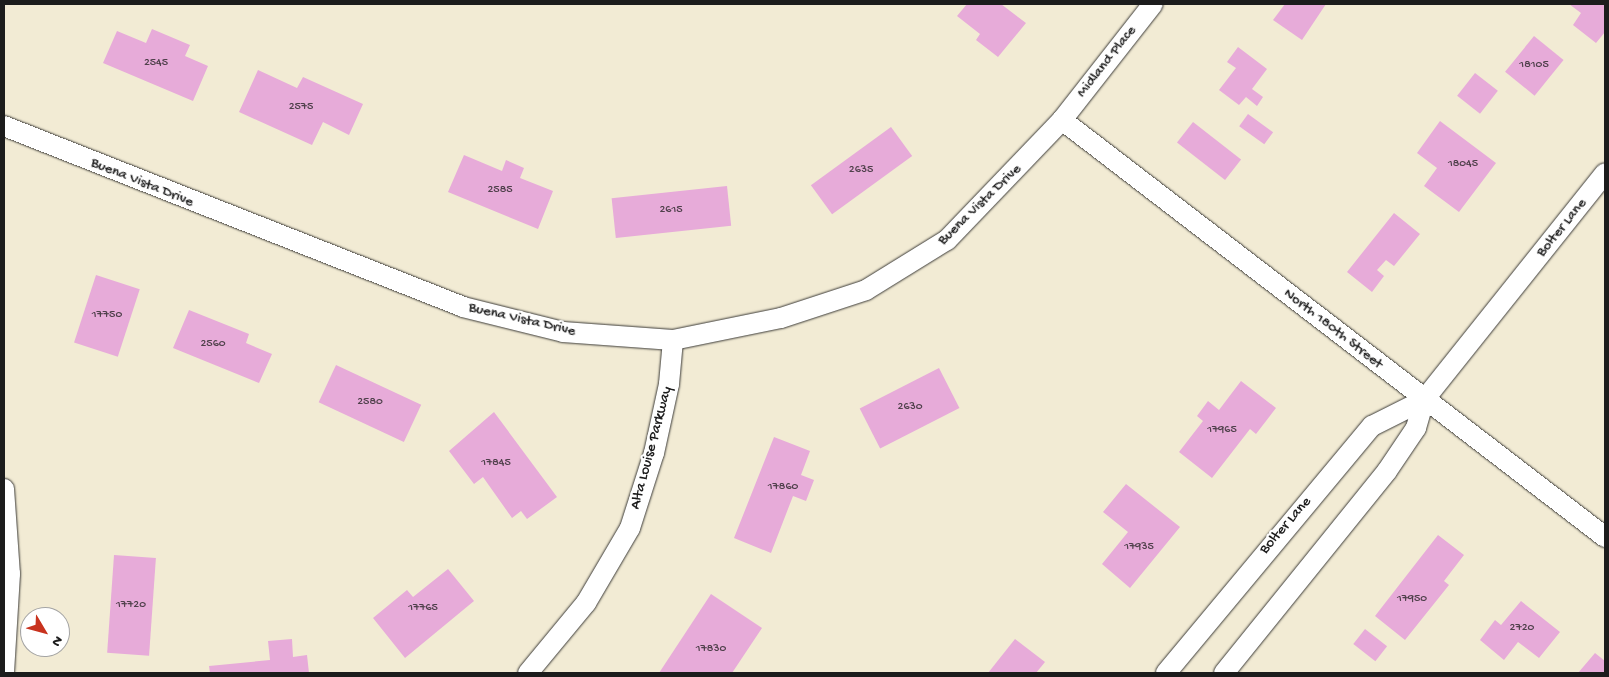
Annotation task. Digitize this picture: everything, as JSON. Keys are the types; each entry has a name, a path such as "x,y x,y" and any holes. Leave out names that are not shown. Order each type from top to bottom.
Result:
{"street":[{"name":"Midland Place","path":"1062,120 1153,4"},
{"name":"Buena Vista Drive","path":"4,126 463,307 563,332 673,340 781,318 866,290 905,268 947,240 1062,120"},
{"name":"North 180th Street","path":"1062,120 1424,400 1605,537"},
{"name":"Bolter Lane","path":"1224,673 1387,471 1416,428 1424,400 1605,173"},
{"name":"Alta Louise Parkway","path":"528,673 586,603 630,528 654,452 669,384 673,340"},
{"name":"Bolter Lane","path":"1166,673 1372,426 1424,400"},
{"path":"4,489 10,574 4,671"}],"building":[{"path":"967,4 1001,4 1026,23 998,57 976,40 980,34 957,16"},
{"path":"1285,4 1326,4 1302,40 1273,20"},
{"path":"1569,4 1605,4 1605,32 1596,43 1573,25 1581,13"},
{"path":"152,29 190,45 185,56 208,66 193,101 103,63 117,31 146,43"},
{"path":"1534,36 1564,60 1535,96 1505,72"},
{"path":"1238,47 1267,69 1252,89 1263,97 1257,106 1246,97 1239,105 1219,90 1236,68 1227,62"},
{"path":"258,70 297,88 303,77 363,104 349,135 323,122 312,145 239,112"},
{"path":"1475,73 1498,91 1480,114 1457,96"},
{"path":"1248,114 1273,132 1264,144 1239,126"},
{"path":"1440,121 1496,163 1459,212 1424,186 1437,168 1417,153"},
{"path":"1193,122 1241,160 1225,180 1177,142"},
{"path":"891,127 912,156 832,214 811,185"},
{"path":"464,155 502,171 506,160 524,168 520,178 553,191 538,229 448,192"},
{"path":"727,186 731,226 616,238 612,198"},
{"path":"1394,213 1420,234 1394,266 1386,260 1377,270 1384,276 1372,292 1347,272"},
{"path":"96,275 140,289 118,357 74,343"},
{"path":"189,310 249,334 246,343 272,354 259,383 173,348"},
{"path":"336,365 421,405 404,442 319,402"},
{"path":"939,368 959,408 880,449 860,408"},
{"path":"1241,381 1276,408 1256,434 1250,429 1212,478 1179,452 1203,421 1197,416 1208,401 1219,410"},
{"path":"494,412 557,497 527,519 521,511 512,518 483,477 474,484 449,451"},
{"path":"774,437 810,451 801,475 814,480 806,501 793,496 771,553 734,538"},
{"path":"1126,484 1180,527 1130,588 1102,564 1128,532 1103,512"},
{"path":"1438,535 1464,555 1444,581 1449,585 1405,640 1375,616"},
{"path":"114,555 156,558 149,656 107,653"},
{"path":"448,569 474,601 405,658 373,618 407,590 413,597"},
{"path":"711,594 762,628 732,673 659,673"},
{"path":"1521,601 1560,632 1539,658 1518,642 1504,660 1480,640 1495,620 1501,625"},
{"path":"1365,629 1387,646 1375,661 1353,644"},
{"path":"292,639 293,657 307,655 309,673 210,673 209,666 270,660 268,641"},
{"path":"1015,639 1045,662 1036,673 988,673"},
{"path":"1595,653 1605,661 1605,673 1578,673"}]}
